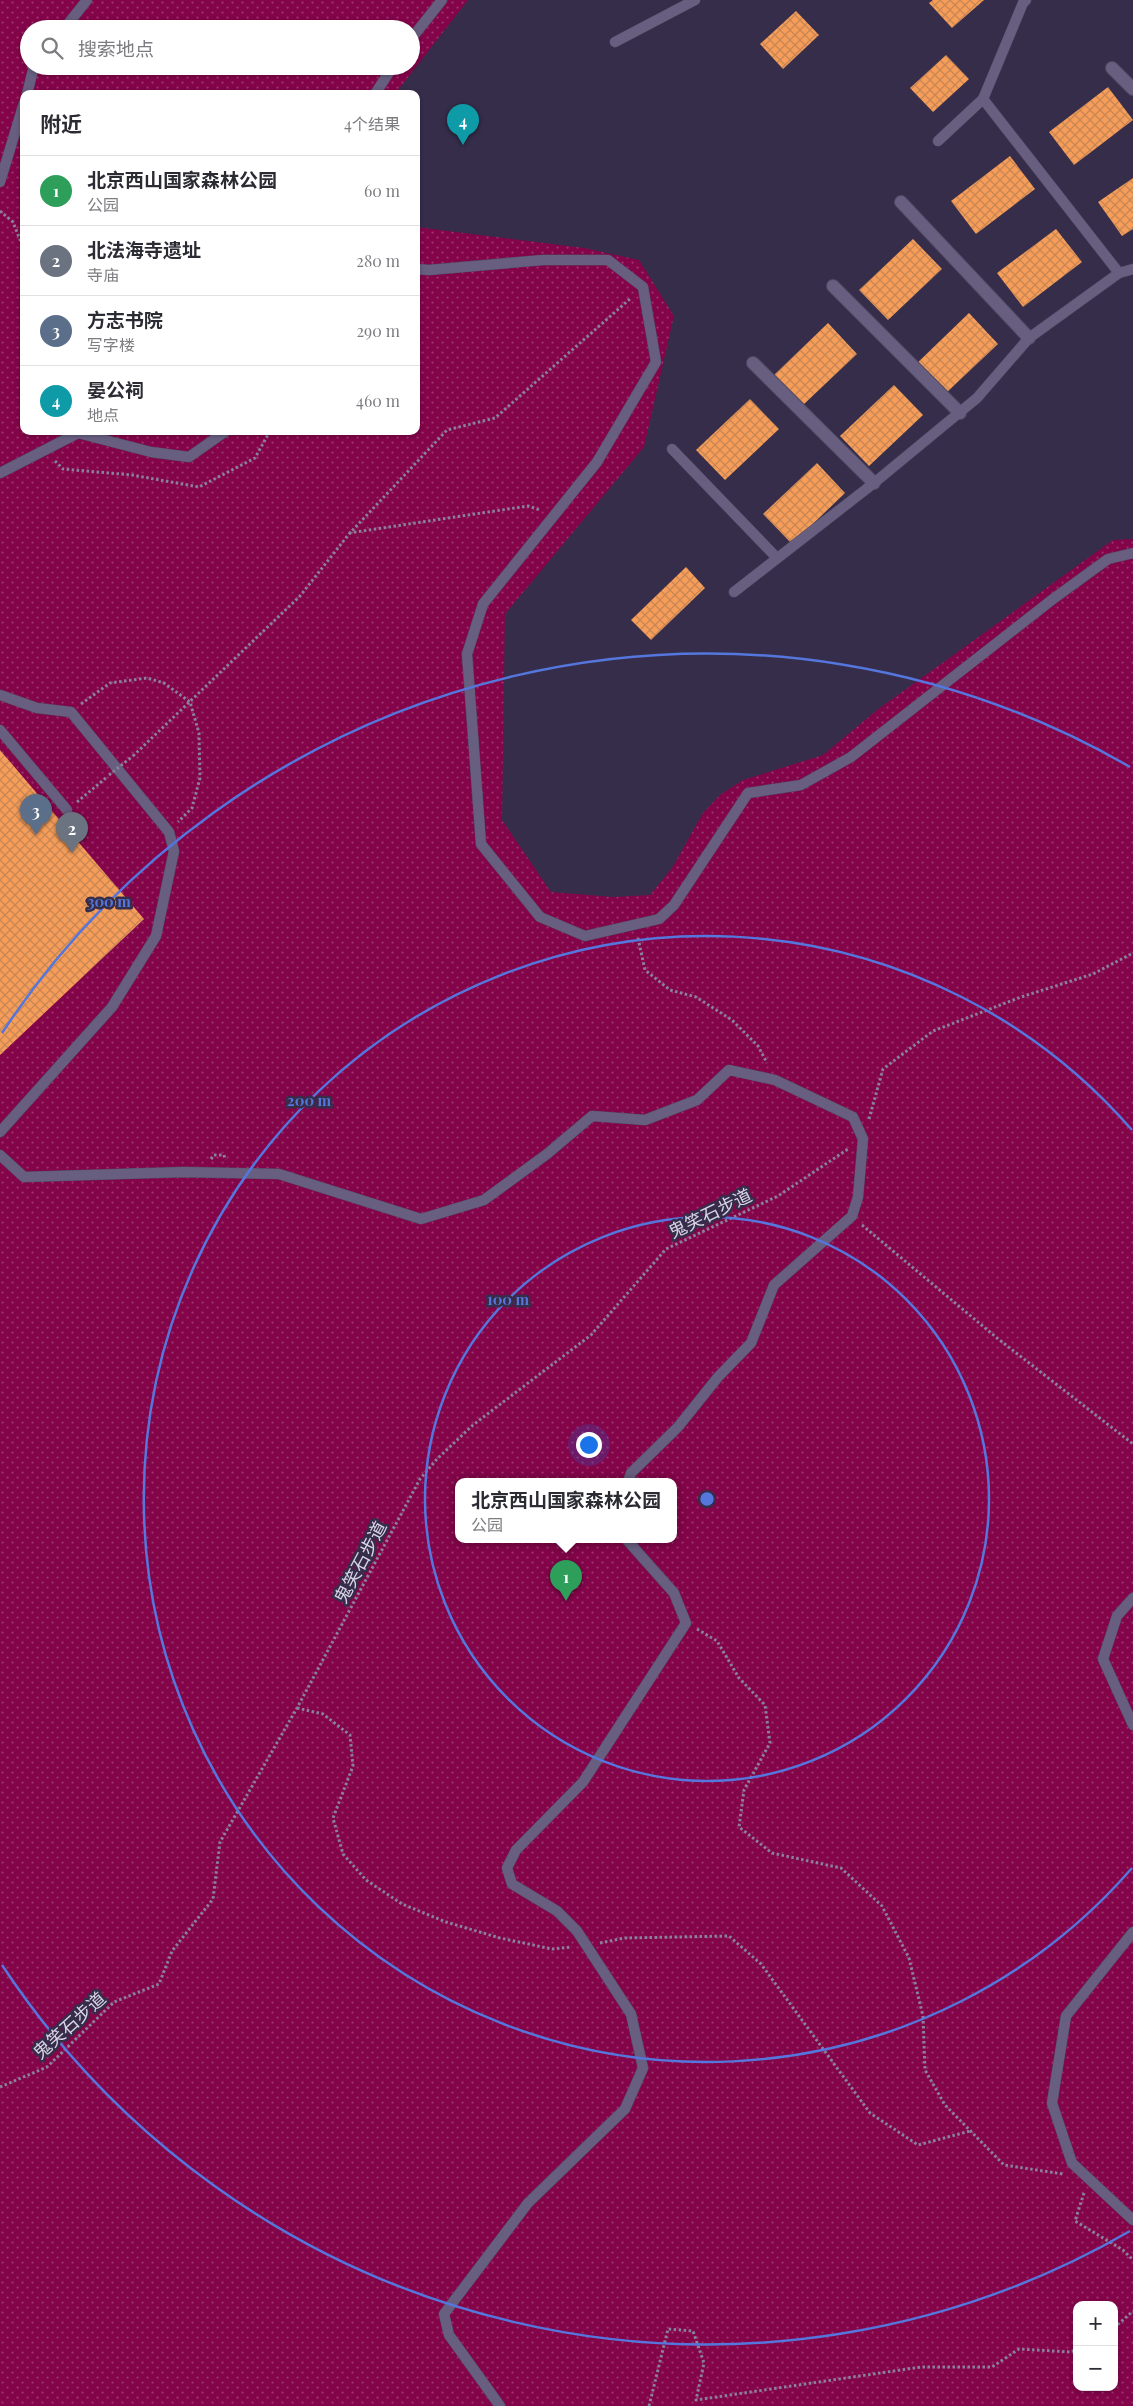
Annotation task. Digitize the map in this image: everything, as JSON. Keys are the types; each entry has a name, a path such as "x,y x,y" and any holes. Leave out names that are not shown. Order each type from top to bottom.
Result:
{"street":[{"path":"1112,68 1133,89"},
{"path":"902,202 1029,338"},
{"path":"833,286 960,413"},
{"path":"753,363 874,483"}],"lane":[{"path":"71,20 87,0"},
{"path":"420,28 442,0"},
{"path":"615,42 695,0"},
{"path":"938,141 983,99 1023,3 1026,0"},
{"path":"27,90 31,75"},
{"path":"378,90 387,75"},
{"path":"983,99 1119,273"},
{"path":"0,182 20,116"},
{"path":"420,269 543,260 608,260 643,287 656,362 597,462 483,604 467,654 481,844 540,918 585,936 659,918 674,906 748,793 801,785 851,757 1054,599 1108,560 1133,553"},
{"path":"734,592 874,483 978,398 1029,338 1119,273 1133,269"},
{"path":"0,473 72,435"},
{"path":"89,435 151,452 189,457 220,435"},
{"path":"672,449 777,558"},
{"path":"0,695 37,708 71,712 169,832 174,851 156,936 112,1007 0,1132"},
{"path":"0,730 67,810"},
{"path":"0,1155 24,1177 184,1172 279,1174 421,1219 484,1200 547,1154 592,1116 645,1120 697,1100 729,1070 776,1080 853,1117 863,1139 858,1198 852,1216 774,1285 751,1343 718,1377 678,1427 630,1473 629,1478"},
{"path":"500,2406 450,2335 444,2314 528,2203 625,2109 643,2068 631,2014 577,1931 557,1911 512,1884 508,1868 516,1850 583,1782 686,1623 674,1593 630,1543"},
{"path":"1133,1598 1117,1616 1103,1659 1133,1725"},
{"path":"1133,1932 1066,2016 1052,2103 1072,2163 1133,2220"}],"path":[{"path":"0,211 13,222 20,240"},
{"path":"67,810 133,756 300,596 348,534 447,430 495,418 643,287"},
{"path":"348,534 528,506 553,515"},
{"path":"71,712 110,684 147,678 164,684 190,702 199,733 200,778 192,808 169,832"},
{"path":"635,925 645,970 670,990 696,997 732,1020 758,1046 776,1080"},
{"path":"863,1139 883,1068 933,1031 1021,997 1094,974 1133,953"},
{"name":"鬼笑石步道","path":"0,2087 47,2067 114,2002 159,1984 172,1951 213,1899 220,1842 297,1708 420,1479 437,1459 473,1425 591,1335 666,1250 778,1196 863,1139"},
{"path":"852,1216 997,1338 1133,1444"},
{"path":"686,1623 717,1641 740,1678 765,1705 770,1743 744,1790 739,1827 772,1853 841,1868 882,1906 909,1958 923,2016 924,2070 945,2104 1004,2165 1088,2178 1075,2221 1123,2250 1133,2260"},
{"path":"1118,2324 1133,2310"},
{"path":"649,2406 668,2329 693,2332 704,2363 696,2400 913,2368 992,2367 1019,2349 1073,2351"}],"shaded area":[{"path":"0,0 468,0 420,62 420,20 20,20 20,75 410,75 398,90 20,90 20,435 420,435 420,228 584,248 639,260 674,316 644,447 505,614 502,820 551,892 613,897 650,895 672,868 703,813 720,795 743,780 823,755 877,710 1113,540 1133,539 1133,2406 0,2406"}],"building":[{"path":"933,0 984,0 952,28 929,3"},
{"path":"796,11 819,35 783,69 760,44"},
{"path":"946,55 969,79 933,112 910,88"},
{"path":"1108,87 1133,120 1074,165 1049,132"},
{"path":"1010,156 1035,189 976,234 951,201"},
{"path":"1133,178 1133,229 1122,236 1098,202"},
{"path":"1056,229 1082,262 1023,307 997,273"},
{"path":"913,239 942,269 888,320 859,290"},
{"path":"969,313 998,344 944,395 915,365"},
{"path":"828,323 857,354 803,405 774,375"},
{"path":"894,385 923,415 869,466 840,436"},
{"path":"750,399 779,429 725,480 696,450"},
{"path":"817,463 845,493 792,544 763,514"},
{"path":"686,567 705,588 651,640 631,620"},
{"path":"0,750 144,919 0,1055"}],"place":[{"name":"晏公祠","path":"463,145"},
{"name":"方志书院","path":"36,835"},
{"name":"北法海寺遗址","path":"72,853"},
{"name":"北京西山国家森林公园","path":"566,1601"}]}
